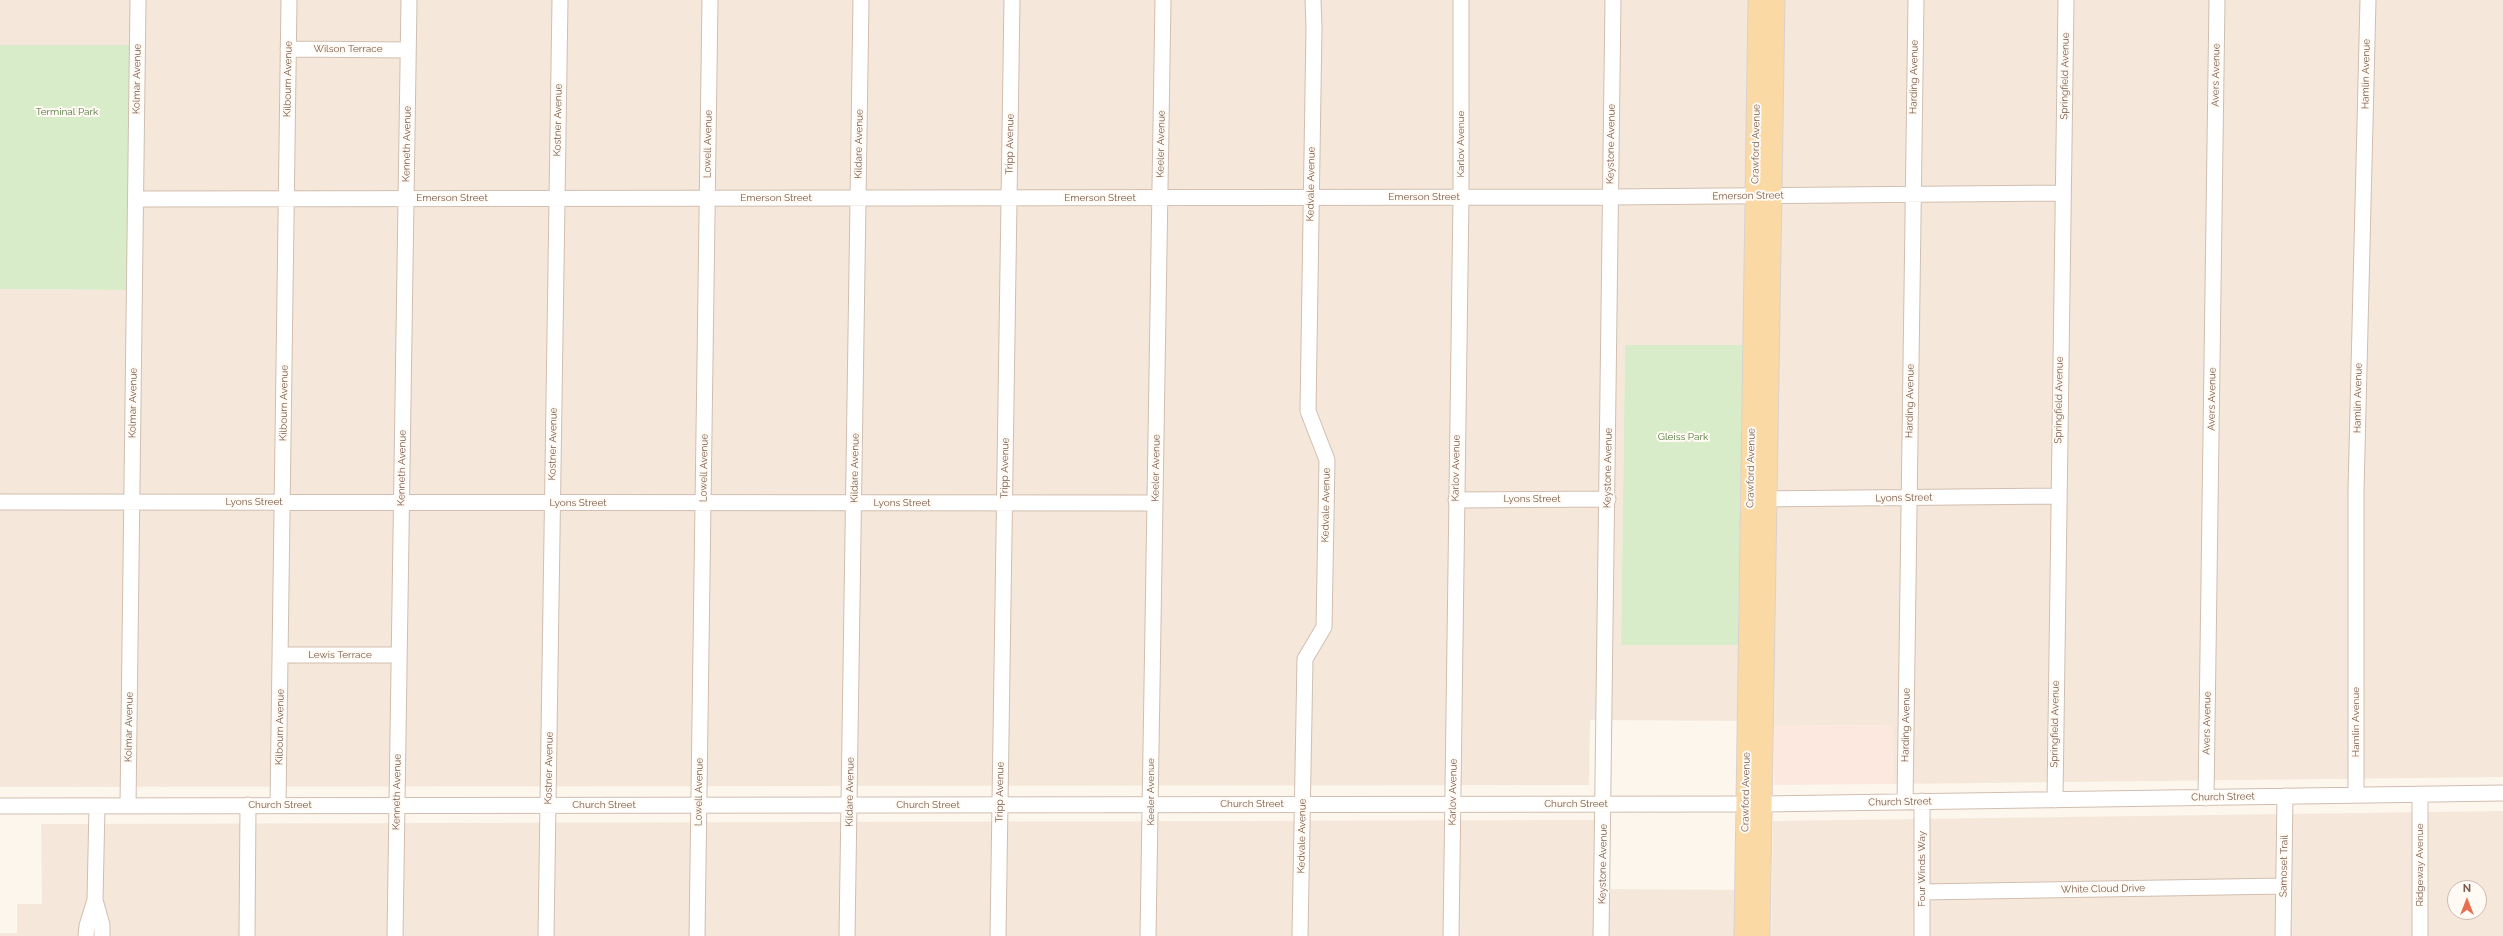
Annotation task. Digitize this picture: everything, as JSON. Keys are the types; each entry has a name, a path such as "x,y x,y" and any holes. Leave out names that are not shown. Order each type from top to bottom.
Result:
{"main road":[{"name":"Crawford Avenue","path":"1758,0 1764,196"},
{"name":"Crawford Avenue","path":"1744,936 1754,804 1764,196 1775,0"},
{"name":"Crawford Avenue","path":"1754,804 1760,936"}],"street":[{"name":"Kolmar Avenue","path":"128,806 138,0"},
{"name":"Kilbourn Avenue","path":"278,806 288,0"},
{"name":"Kenneth Avenue","path":"395,936 409,0"},
{"name":"Kostner Avenue","path":"546,936 560,0"},
{"name":"Lowell Avenue","path":"697,936 710,0"},
{"name":"Kildare Avenue","path":"847,936 861,0"},
{"name":"Tripp Avenue","path":"998,936 1012,0"},
{"name":"Keeler Avenue","path":"1148,936 1163,0"},
{"name":"Kedvale Avenue","path":"1300,936 1305,659 1324,627 1327,468 1327,460 1308,411 1310,198 1314,27 1313,0"},
{"name":"Karlov Avenue","path":"1451,936 1461,197 1461,0"},
{"name":"Keystone Avenue","path":"1601,936 1608,499 1613,0"},
{"name":"Harding Avenue","path":"1905,802 1912,195 1916,0"},
{"name":"Springfield Avenue","path":"2055,800 2066,0"},
{"name":"Avers Avenue","path":"2206,798 2217,0"},
{"name":"Hamlin Avenue","path":"2356,795 2356,491 2368,0"},
{"name":"Wilson Terrace","path":"288,49 408,50"},
{"name":"Emerson Street","path":"136,199 1310,198 2064,193"},
{"name":"Lyons Street","path":"1759,499 2058,496"},
{"name":"Lyons Street","path":"1456,500 1608,499"},
{"name":"Lyons Street","path":"0,502 1155,503"},
{"name":"Lewis Terrace","path":"281,655 399,654"},
{"name":"Church Street","path":"0,806 1754,804 2503,794"},
{"name":"Ridgeway Avenue","path":"2420,795 2420,936"},
{"name":"Samoset Trail","path":"2283,936 2285,796"},
{"name":"Four Winds Way","path":"1922,802 1922,936"},
{"path":"86,936 87,926 95,900 97,806"},
{"path":"246,936 248,806"},
{"name":"White Cloud Drive","path":"1922,892 2283,886"},
{"path":"95,900 102,926 102,936"}],"shaded area":[{"path":"0,0 1750,0 1743,345 1625,345 1621,644 1738,645 1738,721 1590,720 1589,785 0,787 0,289 131,290 135,45 0,45"},
{"path":"1784,0 2503,0 2503,777 1893,784 1892,725 1774,726"},
{"path":"1892,725 1893,784 1774,785 1774,726"},
{"path":"2503,811 2503,936 1771,936 1773,821"},
{"path":"1598,820 1599,889 1753,890 1752,936 0,936 0,933 17,933 17,904 42,904 41,824"}],"green space":[{"name":"Terminal Park","path":"0,45 135,45 131,290 0,289"},
{"name":"Gleiss Park","path":"1625,345 1743,345 1738,645 1621,645"}]}
